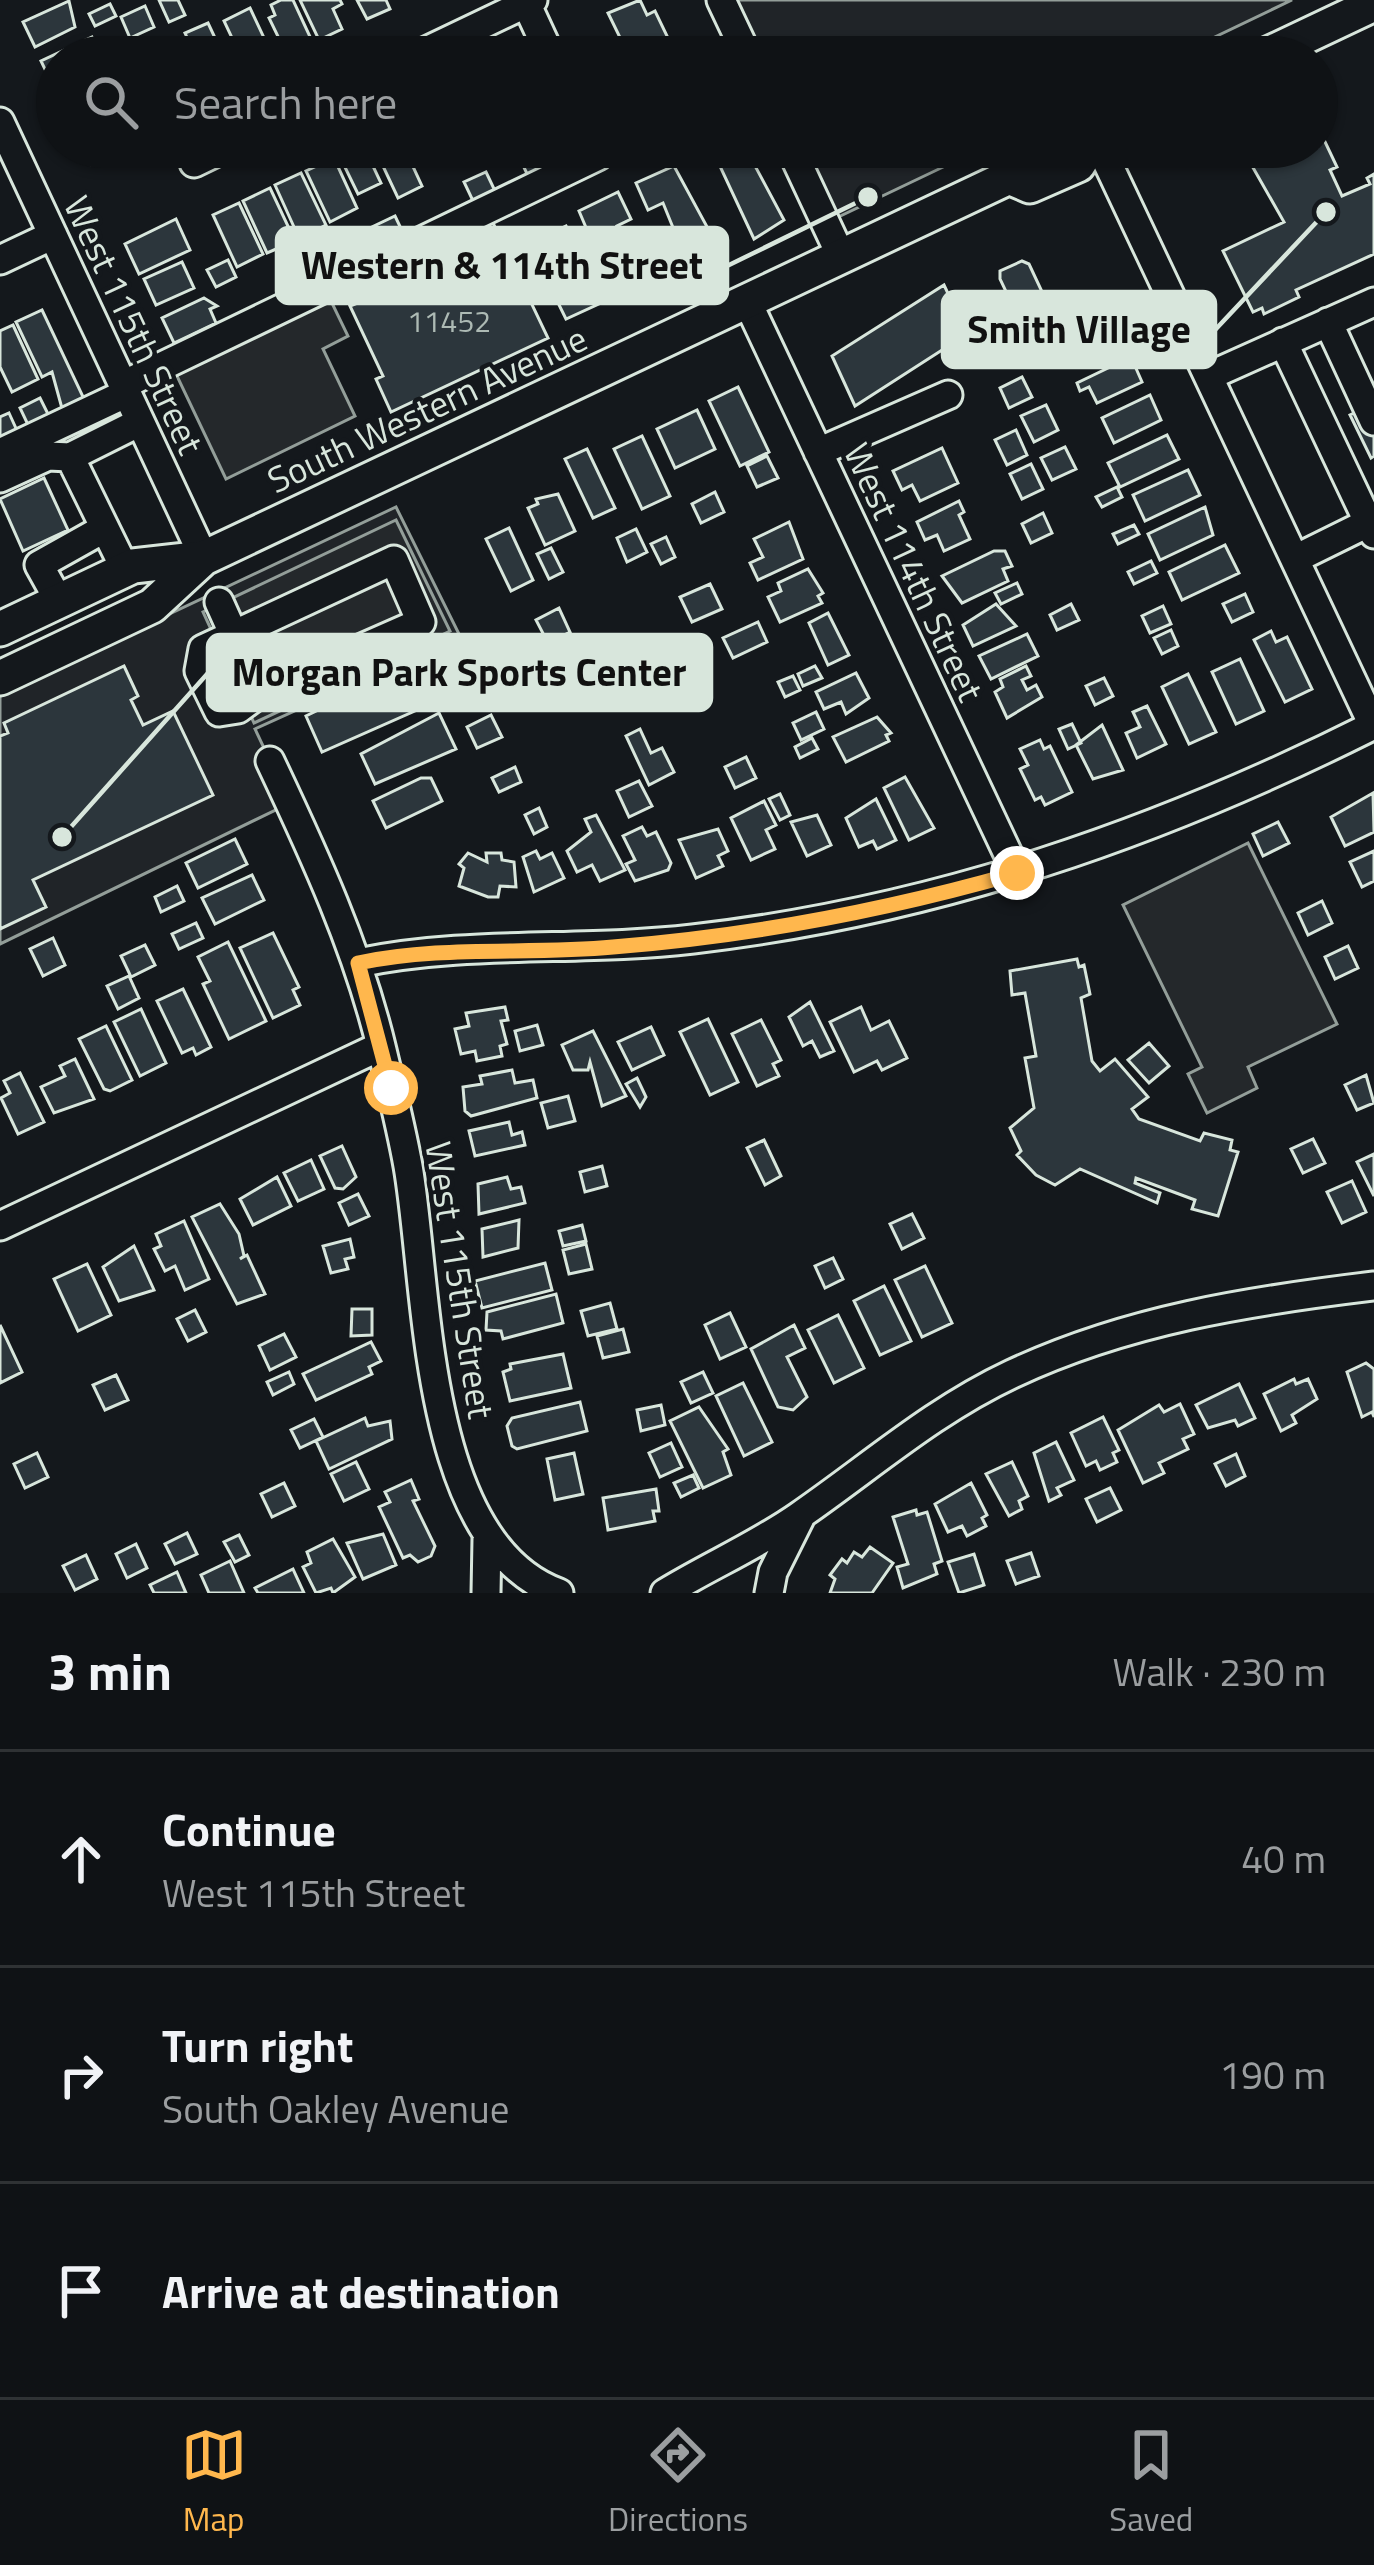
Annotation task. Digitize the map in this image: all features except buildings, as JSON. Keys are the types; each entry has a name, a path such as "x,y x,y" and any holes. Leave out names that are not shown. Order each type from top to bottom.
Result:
{"main road":[{"path":"1306,36 1374,4"},
{"name":"South Western Avenue","path":"0,678 152,606 204,558 841,256 1007,168"},
{"name":"South Western Avenue","path":"1021,168 1030,186 1071,168"},
{"name":"South Western Avenue","path":"0,629 125,569 204,558"}],"street":[{"path":"721,0 738,36"},
{"path":"458,36 529,2 543,36"},
{"name":"West 115th Street","path":"0,122 204,558"},
{"path":"0,453 574,168"},
{"path":"800,168 841,256"},
{"path":"358,963 457,950 608,948 798,926 909,904 1017,873 1241,791 1373,725 1110,168"},
{"path":"0,260 53,235"},
{"name":"West 114th Street","path":"746,301 1017,873"},
{"path":"1209,376 1374,302"},
{"path":"1328,322 1374,422"},
{"path":"1283,342 1372,526 1295,559"},
{"path":"818,452 948,395"},
{"path":"0,478 48,456 70,457 140,422"},
{"path":"70,457 125,569"},
{"path":"58,601 39,565 105,528"},
{"path":"394,560 421,622 260,693 238,709 219,712 199,671 203,649 235,638 394,560"},
{"path":"219,602 260,693"},
{"name":"West 115th Street","path":"270,760 358,963 381,1046 408,1168 422,1317 446,1433 487,1539 506,1563 555,1593"},
{"path":"0,1226 381,1046"},
{"path":"664,1593 802,1514 939,1413 1087,1343 1181,1315 1374,1286"},
{"path":"769,1593 773,1572 802,1514"},
{"name":"West 115th Street","path":"486,1593 487,1539"}],"shaded area":[{"path":"732,0 1292,0 1217,36 749,36"},
{"path":"811,168 941,168 834,219"},
{"path":"330,299 348,336 323,349 355,416 226,479 176,374"},
{"path":"396,507 460,636 255,729 290,803 0,944 0,694"},
{"path":"396,520 450,631 254,723 203,612"},
{"path":"1248,843 1337,1024 1248,1067 1257,1088 1207,1113 1188,1074 1202,1067 1123,905"}],"place":[{"name":"Western & 114th Street","path":"868,197"},
{"name":"Smith Village","path":"1326,212"},
{"name":"Morgan Park Sports Center","path":"62,837"}],"route":[{"path":"391,1088 358,963 402,953 608,948 798,926 909,904 1017,873"}]}
